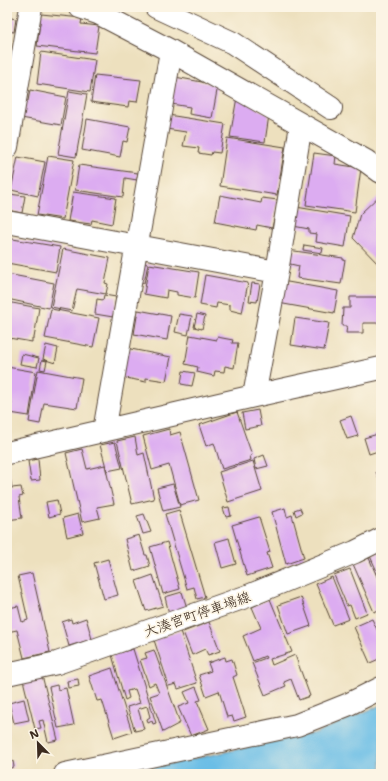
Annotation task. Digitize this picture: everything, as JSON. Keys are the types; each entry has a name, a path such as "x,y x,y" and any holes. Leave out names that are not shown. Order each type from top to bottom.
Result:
{"street":[{"path":"7,147 31,7"},
{"path":"80,7 98,13 171,51 301,126 366,161 381,172"},
{"path":"156,7 233,43 331,108"},
{"path":"104,431 171,51"},
{"path":"254,396 277,272 301,126"},
{"path":"7,222 277,272"},
{"path":"7,453 381,368"},
{"name":"大湊宮町停車場線","path":"7,674 57,662 248,596 355,552 381,539"},
{"path":"65,774 296,725 347,705 381,688"}],"water":[{"path":"381,705 381,774 121,774 315,733"}],"building":[{"path":"41,14 82,18 81,24 99,26 95,53 37,46"},
{"path":"7,17 16,19 14,32 7,31"},
{"path":"7,52 14,53 9,82 7,82"},
{"path":"41,52 95,60 90,92 37,84"},
{"path":"95,75 141,80 137,102 129,101 128,107 91,102"},
{"path":"175,77 218,85 212,118 189,114 190,107 171,104"},
{"path":"30,90 66,97 61,125 21,118 24,101 28,101"},
{"path":"69,91 87,94 76,157 58,154"},
{"path":"237,97 269,115 265,142 230,137"},
{"path":"168,115 225,124 220,153 212,152 211,155 198,153 199,148 183,146 186,132 166,129"},
{"path":"87,119 130,127 127,142 123,141 120,157 82,150"},
{"path":"227,138 285,147 277,195 220,186"},
{"path":"314,153 336,156 335,164 361,168 355,212 306,205"},
{"path":"48,156 74,160 63,219 37,215"},
{"path":"18,157 45,162 38,196 11,190"},
{"path":"79,165 138,173 137,180 125,178 123,197 75,190"},
{"path":"73,192 116,198 112,224 92,220 91,224 68,221"},
{"path":"9,194 25,196 22,213 7,210"},
{"path":"381,194 381,267 353,238 360,214"},
{"path":"220,195 261,203 262,198 278,200 272,228 257,225 256,230 215,222"},
{"path":"296,207 350,216 345,247 316,242 317,234 309,233 309,229 293,226"},
{"path":"7,238 60,247 56,272 7,263"},
{"path":"304,245 323,248 322,253 303,250"},
{"path":"63,249 110,258 105,283 108,284 106,294 77,289 72,311 51,307"},
{"path":"288,250 343,258 343,260 345,260 341,284 297,278 299,266 286,263"},
{"path":"141,263 148,264 144,283 138,282"},
{"path":"149,264 199,272 195,298 177,295 177,292 167,290 166,298 144,294"},
{"path":"7,274 54,283 49,308 7,299"},
{"path":"205,275 248,283 242,313 230,310 230,305 217,303 216,308 200,305"},
{"path":"282,281 338,291 334,313 278,303"},
{"path":"252,283 260,284 257,302 249,301"},
{"path":"104,295 116,297 113,317 95,314 97,299 103,300"},
{"path":"350,297 381,297 381,323 363,323 363,333 346,333 347,326 342,326 343,308 350,308"},
{"path":"7,302 39,308 32,342 9,338"},
{"path":"51,309 99,318 93,347 45,338"},
{"path":"138,310 171,316 167,340 134,334"},
{"path":"179,314 192,316 188,335 175,332"},
{"path":"197,314 205,316 202,329 194,327"},
{"path":"295,318 329,323 324,350 291,345"},
{"path":"190,335 217,340 217,337 233,340 232,343 238,343 234,368 225,366 224,372 215,371 214,376 197,372 198,367 185,364"},
{"path":"46,345 58,348 55,363 43,359"},
{"path":"126,348 171,357 166,381 146,378 146,382 121,377"},
{"path":"22,354 39,358 37,367 20,364"},
{"path":"42,360 47,361 45,370 40,369"},
{"path":"7,367 36,372 29,416 10,413 12,402 7,402"},
{"path":"38,370 82,378 77,408 44,403 40,424 29,422"},
{"path":"183,371 195,373 192,386 181,384"},
{"path":"258,410 261,426 245,429 242,413"},
{"path":"237,412 252,455 250,456 251,460 222,469 214,443 206,446 199,425"},
{"path":"351,416 358,436 347,439 340,420"},
{"path":"169,429 170,435 180,432 199,500 180,505 169,465 152,470 143,436"},
{"path":"378,434 381,450 369,454 364,438"},
{"path":"135,437 138,455 144,453 154,499 132,504 117,441"},
{"path":"115,442 122,468 107,471 100,445"},
{"path":"82,449 87,469 105,465 114,504 97,507 100,518 82,522 66,453"},
{"path":"264,455 268,466 256,469 254,459"},
{"path":"38,459 40,480 31,481 28,461"},
{"path":"253,461 262,491 228,502 219,472"},
{"path":"381,470 381,483 376,472"},
{"path":"7,472 9,472 12,488 21,487 23,496 19,497 22,518 7,520"},
{"path":"173,484 180,507 163,511 157,488"},
{"path":"57,500 60,514 49,517 46,502"},
{"path":"229,507 231,516 226,517 223,508"},
{"path":"285,508 287,517 292,515 304,558 286,564 272,512"},
{"path":"300,508 302,513 296,516 294,510"},
{"path":"179,510 205,597 197,599 194,587 187,589 165,514"},
{"path":"78,514 83,533 67,537 63,518"},
{"path":"144,514 151,532 143,534 137,516"},
{"path":"259,517 270,552 267,553 272,568 247,576 232,525"},
{"path":"139,535 150,566 133,571 125,539"},
{"path":"229,538 236,564 222,568 215,542"},
{"path":"167,542 180,589 163,594 150,547"},
{"path":"381,551 381,580 370,556"},
{"path":"369,558 381,586 381,609 374,612 353,564"},
{"path":"108,559 118,595 104,599 94,563"},
{"path":"350,569 367,613 355,618 350,605 347,606 334,575"},
{"path":"32,573 50,652 24,658 17,630 7,632 7,602 9,608 18,606 22,622 28,620 18,576"},
{"path":"153,575 163,606 146,611 136,581"},
{"path":"332,577 349,619 333,625 316,584"},
{"path":"182,592 187,608 169,614 165,597"},
{"path":"301,597 311,626 288,634 278,605"},
{"path":"270,599 292,652 270,659 272,665 295,655 310,696 299,700 291,679 284,682 286,686 265,695 252,663 266,658 265,656 253,661 243,636 261,628 252,607"},
{"path":"86,618 92,639 69,646 62,622 71,619 72,623"},
{"path":"372,619 381,638 381,658 370,663 354,627"},
{"path":"209,622 220,651 208,655 205,649 192,655 183,632"},
{"path":"180,631 197,683 178,689 176,684 169,686 154,640"},
{"path":"133,649 156,723 153,724 152,721 148,723 147,719 150,717 147,706 138,709 144,729 135,731 127,707 140,703 135,689 127,691 129,698 125,700 112,655"},
{"path":"154,650 180,723 163,732 150,696 159,693 155,683 149,686 140,660 147,658 145,653"},
{"path":"225,657 226,661 232,659 237,675 233,677 246,717 234,721 232,716 227,717 219,691 206,696 199,675 211,671 208,663"},
{"path":"112,668 132,732 114,738 102,700 97,701 89,676"},
{"path":"42,675 58,740 48,742 43,720 39,721 41,728 35,729 23,680"},
{"path":"78,679 79,686 68,688 67,681"},
{"path":"57,685 58,690 66,688 74,725 58,728 49,687"},
{"path":"196,687 201,700 197,701 209,729 191,736 178,707 189,703 184,692"},
{"path":"24,699 29,720 14,723 9,703"},
{"path":"7,724 9,734 7,735"},
{"path":"13,761 14,767 7,769 7,762"}]}
